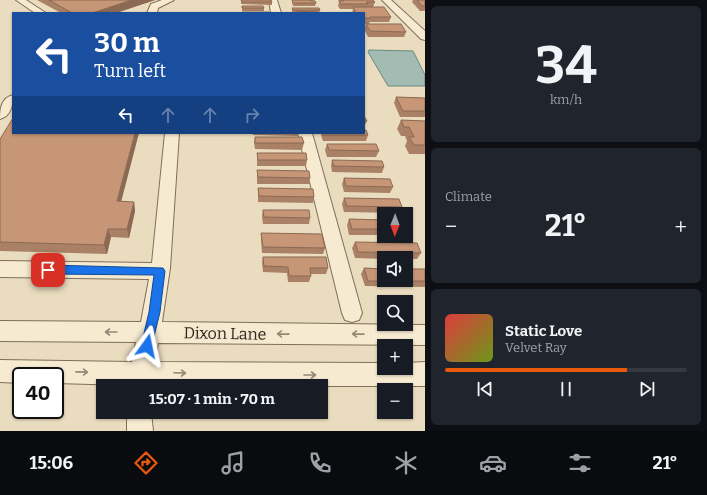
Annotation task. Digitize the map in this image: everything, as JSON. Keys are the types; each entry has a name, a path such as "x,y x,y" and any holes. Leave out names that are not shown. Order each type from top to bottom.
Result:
{"street":[{"path":"20,0 39,12"},
{"path":"152,12 154,6 170,0"},
{"path":"273,0 276,12"},
{"path":"386,0 425,37"},
{"path":"0,115 12,100"},
{"path":"141,379 160,271 172,134"},
{"path":"305,134 352,313"},
{"path":"0,269 160,271"},
{"name":"Dixon Lane","path":"0,331 425,335"},
{"path":"0,371 141,379 251,375 425,374"},
{"path":"139,419 140,431"}],"water":[{"path":"369,50 413,51 425,75 425,86 388,86 368,52"}],"building":[{"path":"49,0 132,0 95,12 70,12"},
{"path":"241,0 271,0 272,2 242,2"},
{"path":"292,0 308,0 315,1 316,3 293,3"},
{"path":"343,0 373,0 375,2 366,2 368,4 341,4 339,1 344,1"},
{"path":"417,0 425,0 425,6 422,6"},
{"path":"242,6 263,6 264,8 242,8"},
{"path":"353,7 384,7 391,17 365,18 365,12 356,12"},
{"path":"292,8 319,8 320,10 293,10"},
{"path":"366,24 401,24 406,32 370,31"},
{"path":"396,97 425,98 425,111 403,111"},
{"path":"12,120 12,134 135,134 117,201 134,202 127,229 108,229 104,245 0,242 0,139"},
{"path":"401,120 425,121 425,145 414,145 409,137 414,137 409,127 404,127"},
{"path":"366,130 368,135 324,135 365,134"},
{"path":"255,137 302,137 304,143 255,143"},
{"path":"327,144 376,144 379,151 329,150"},
{"path":"257,153 306,153 307,160 258,160"},
{"path":"332,160 382,161 384,167 334,166"},
{"path":"257,170 309,171 310,178 258,177"},
{"path":"344,178 390,179 393,187 346,186"},
{"path":"258,188 313,189 314,197 259,196"},
{"path":"344,198 399,199 402,207 347,206"},
{"path":"263,210 309,210 310,218 264,217"},
{"path":"349,219 377,220 377,229 352,229"},
{"path":"261,233 322,234 325,248 263,247"},
{"path":"355,242 417,243 421,253 413,253 413,251 358,252"},
{"path":"263,257 326,257 328,268 310,268 311,276 289,276 288,267 264,266"},
{"path":"364,268 377,269 377,281 368,281"},
{"path":"413,269 425,269 425,281 413,281"}],"route":[{"path":"48,270 160,271 147,346"}]}
